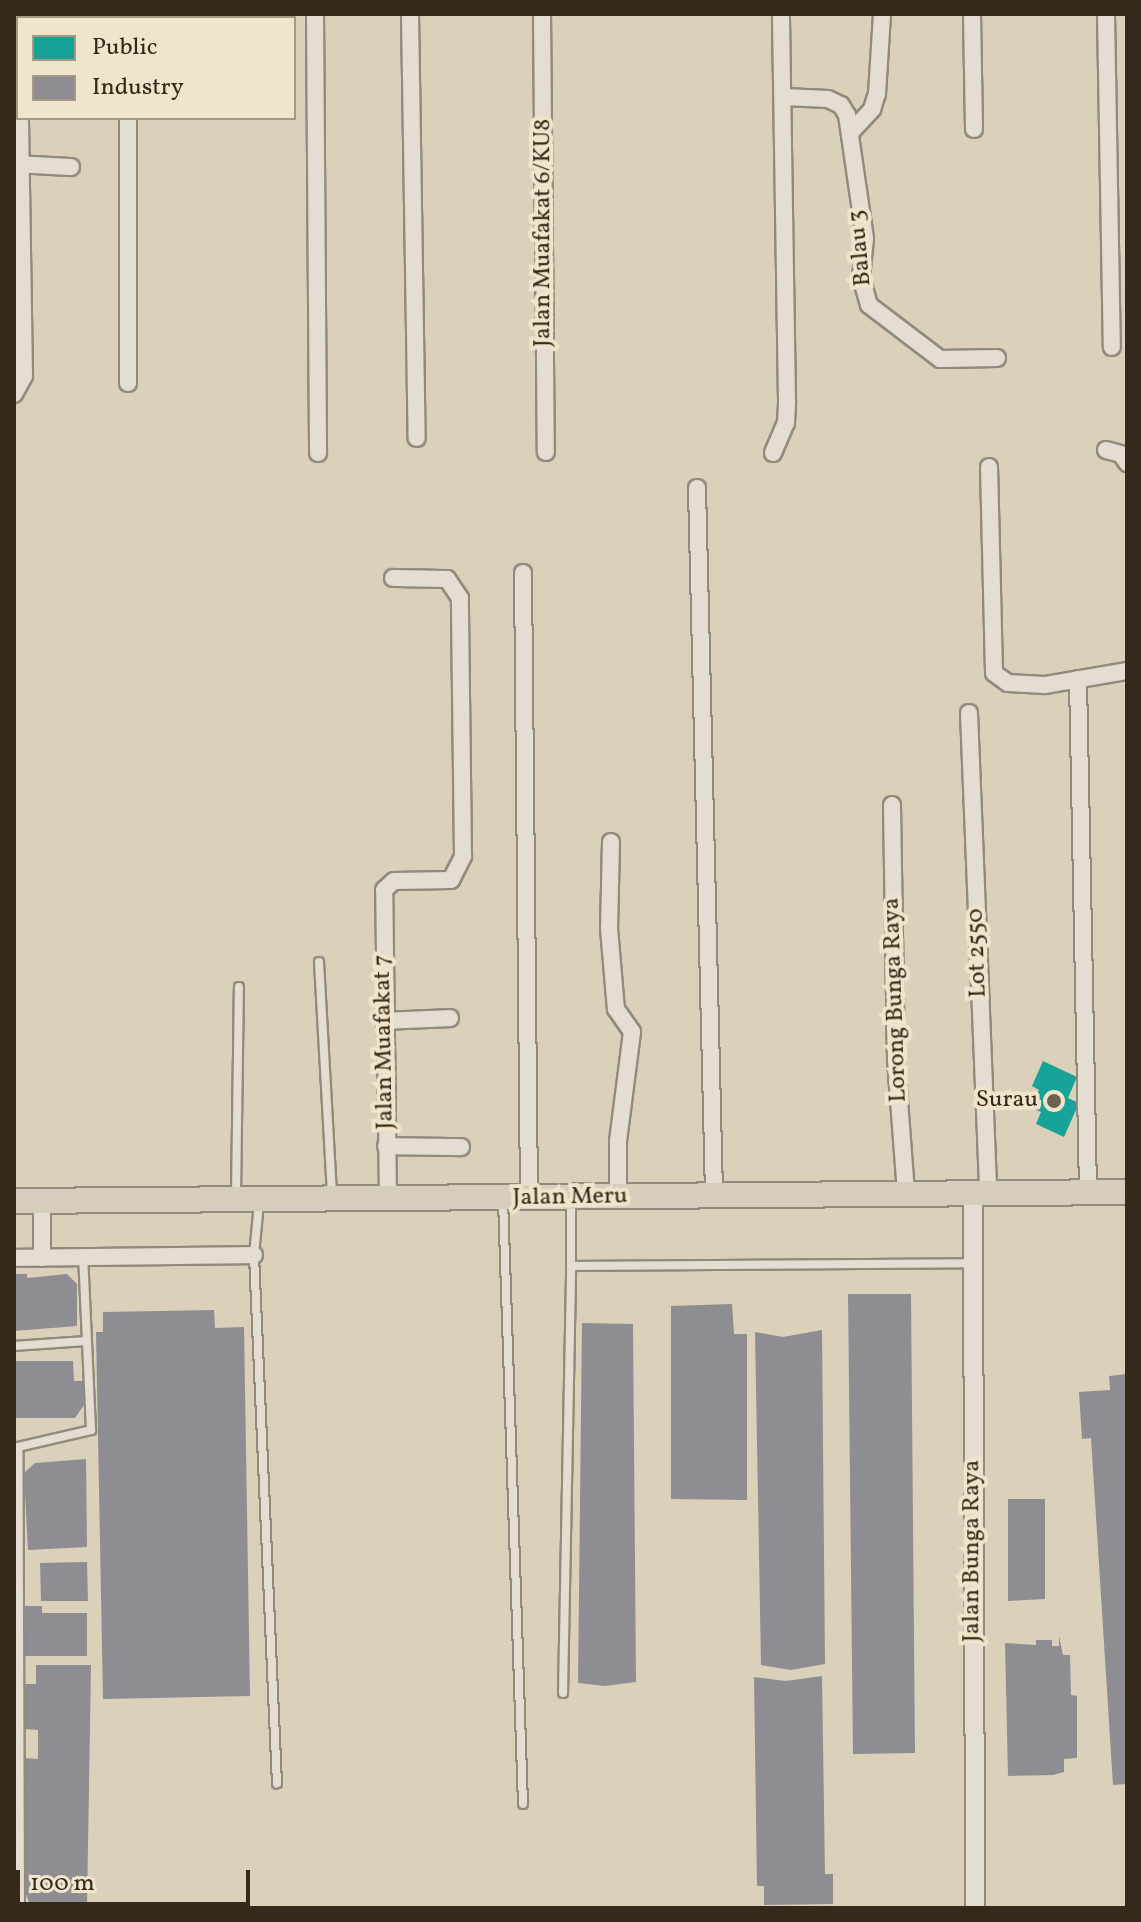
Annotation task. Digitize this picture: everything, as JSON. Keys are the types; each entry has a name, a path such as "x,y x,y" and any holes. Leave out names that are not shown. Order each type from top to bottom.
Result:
{"main road":[{"name":"Jalan Meru","path":"14,1201 248,1202 1127,1192"}],"street":[{"path":"315,14 318,453"},
{"path":"410,14 417,438"},
{"name":"Jalan Muafakat 6/KU8","path":"542,14 546,452"},
{"path":"773,453 786,423 787,401 781,14"},
{"path":"850,133 872,109 877,94 882,14"},
{"path":"972,14 974,129"},
{"path":"1106,14 1112,347"},
{"name":"Balau 3","path":"784,97 835,101 847,115 865,239 861,277 869,305 940,359 997,358"},
{"path":"14,394 24,376 18,287 20,120"},
{"path":"128,120 128,383"},
{"path":"17,164 71,167"},
{"path":"1106,450 1121,454 1127,463"},
{"path":"989,467 991,667 1008,683 1051,685 1127,671"},
{"path":"697,488 714,1196"},
{"path":"523,573 529,1198"},
{"name":"Jalan Muafakat 7","path":"388,1200 385,1021 387,884 451,880 463,856 460,598 447,579 393,578"},
{"path":"1078,679 1088,1192"},
{"name":"Lot 2550","path":"969,713 980,1193"},
{"name":"Lorong Bunga Raya","path":"892,805 896,1060 906,1194"},
{"path":"611,842 609,928 616,1009 632,1032 618,1141 618,1197"},
{"path":"385,1021 450,1018"},
{"path":"386,1146 461,1147"},
{"name":"Jalan Bunga Raya","path":"975,1908 971,1263 980,1193"},
{"path":"42,1201 42,1258"},
{"path":"14,1258 254,1255"}],"lane":[{"path":"319,962 332,1201"},
{"path":"239,987 277,1783"},
{"path":"563,1693 571,1198"},
{"path":"503,1199 523,1804"},
{"path":"20,1908 18,1447 91,1430 83,1257"},
{"path":"571,1266 971,1263"},
{"path":"14,1346 86,1341"}],"building: Public":[{"name":"Surau","path":"1043,1061 1077,1077 1068,1098 1079,1103 1064,1137 1036,1124 1041,1112 1031,1107 1039,1090 1032,1086"}],"building: Industry":[{"path":"14,1274 27,1274 27,1278 67,1274 77,1284 77,1326 14,1331"},
{"path":"848,1294 911,1294 915,1753 853,1754"},
{"path":"732,1304 734,1334 747,1334 747,1500 671,1499 671,1306"},
{"path":"214,1310 215,1328 244,1327 250,1696 103,1699 96,1332 103,1332 103,1312"},
{"path":"582,1323 633,1324 636,1682 605,1686 578,1683"},
{"path":"822,1330 825,1664 791,1670 761,1665 755,1332 783,1337"},
{"path":"14,1361 73,1361 74,1381 83,1381 84,1405 75,1418 14,1418"},
{"path":"1127,1374 1127,1784 1113,1785 1091,1438 1082,1439 1079,1392 1110,1390 1109,1376"},
{"path":"86,1459 87,1547 28,1550 24,1473 35,1463"},
{"path":"1008,1499 1045,1499 1045,1599 1008,1601"},
{"path":"87,1562 88,1601 41,1601 40,1563"},
{"path":"24,1606 42,1606 42,1613 87,1613 87,1656 24,1656"},
{"path":"1059,1636 1063,1655 1070,1655 1071,1695 1077,1696 1077,1758 1064,1759 1064,1772 1053,1775 1008,1776 1005,1643 1036,1645 1036,1640 1052,1640 1052,1646 1059,1646"},
{"path":"36,1665 91,1665 87,1908 32,1908 25,1893 25,1758 38,1759 38,1730 24,1729 24,1684 36,1684"},
{"path":"822,1676 825,1874 833,1874 833,1904 764,1905 764,1886 757,1886 754,1677 786,1681"}],"place":[{"name":"Surau","path":"1054,1101"}]}
